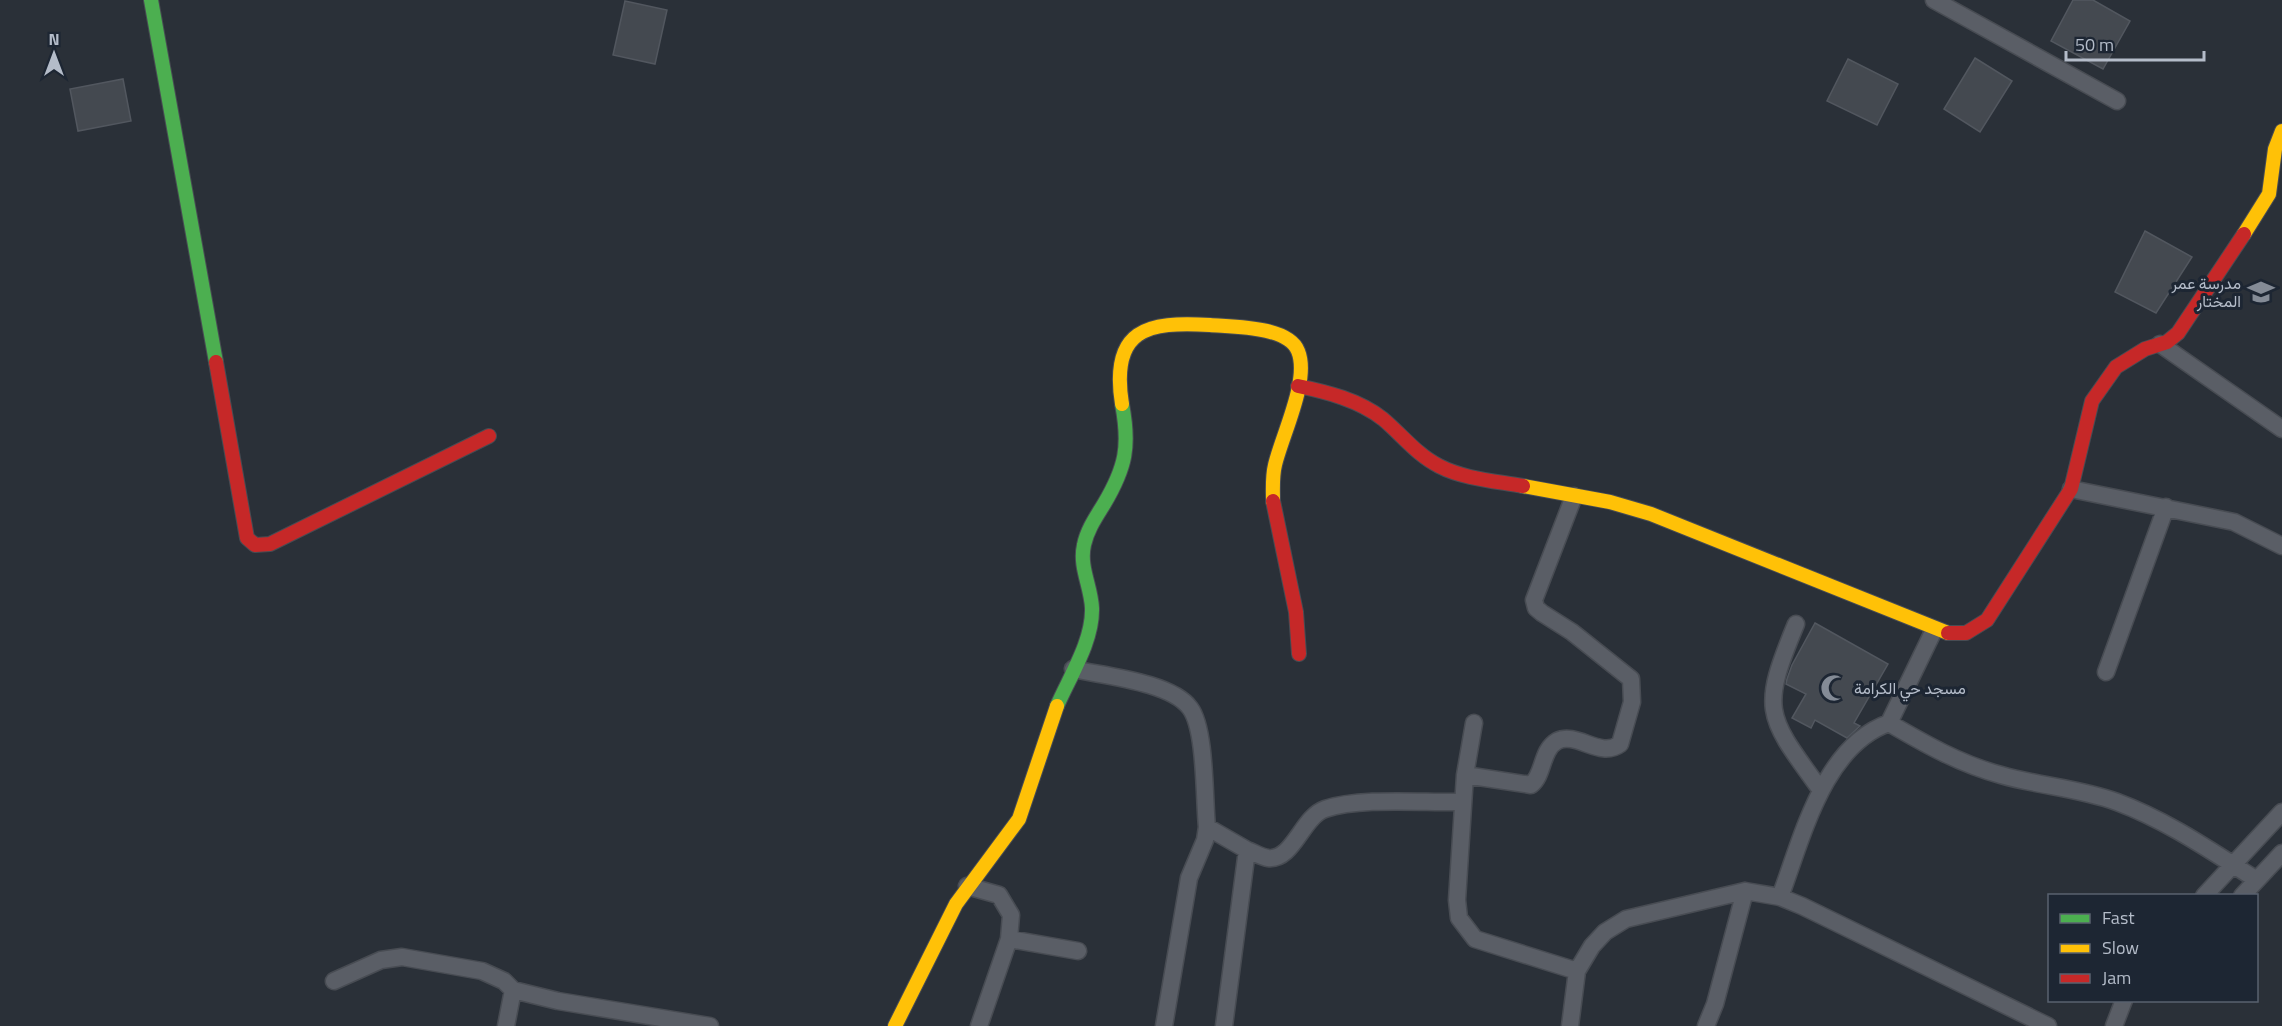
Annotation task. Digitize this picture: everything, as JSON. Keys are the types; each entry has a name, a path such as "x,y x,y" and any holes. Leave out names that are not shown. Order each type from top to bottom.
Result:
{"street":[{"path":"151,0 243,523 250,543 261,545 280,539 489,436"},
{"path":"1934,0 2117,101"},
{"path":"1298,386 1326,392 1354,402 1379,417 1437,466 1459,475 1574,496 1651,514 1896,610 1934,630 1955,634 1975,631 1981,626 2071,489 2092,401 2116,367 2178,333 2269,195 2274,178 2275,146 2282,131"},
{"path":"895,1026 934,946 967,886 1017,823 1050,722 1073,669 1091,619 1091,600 1082,574 1086,539 1107,504 1125,462 1127,427 1119,375 1120,360 1132,340 1148,328 1174,322 1265,330 1287,338 1296,345 1300,355 1298,386 1274,470 1274,497 1279,543 1294,601 1299,654"},
{"path":"2160,344 2282,429"},
{"path":"2071,489 2234,522 2282,546"},
{"path":"1465,775 1531,785 1536,781 1551,745 1556,741 1565,738 1608,750 1620,744 1632,702 1631,679 1572,632 1542,614 1536,608 1534,600 1574,496"},
{"path":"2106,672 2166,507"},
{"path":"1796,624 1780,664 1772,705 1784,740 1820,789"},
{"path":"1780,897 1820,789 1852,748 1879,727 1889,723 1934,630"},
{"path":"1073,669 1161,689 1178,697 1191,709 1200,736 1207,827 1205,840 1189,878 1164,1026"},
{"path":"1473,723 1463,802 1457,900 1459,918 1475,939 1577,971"},
{"path":"1889,723 1960,763 2034,783 2085,792 2143,812 2171,825 2257,879"},
{"path":"1207,827 1268,858 1283,854 1315,814 1324,809 1370,803 1463,802"},
{"path":"2206,894 2282,812"},
{"path":"1224,1026 1247,849"},
{"path":"2244,894 2282,853"},
{"path":"967,886 999,895 1011,915 1009,939 979,1026"},
{"path":"1706,1026 1745,891"},
{"path":"1570,1026 1577,971 1592,946 1605,932 1626,919 1745,891 1780,897 1828,917 2048,1026"},
{"path":"1009,939 1078,951"},
{"path":"334,981 381,960 402,957 482,971 494,975 513,990 613,1018 710,1026"},
{"path":"506,1026 513,990"},
{"path":"2114,1026 2127,1003"}],"building":[{"path":"2073,0 2093,0 2130,21 2103,69 2051,41"},
{"path":"625,1 667,10 655,64 613,55"},
{"path":"1975,58 2012,81 1980,132 1944,109"},
{"path":"1848,59 1898,84 1877,125 1827,101"},
{"path":"123,79 131,121 78,131 70,89"},
{"path":"2145,231 2192,257 2156,313 2115,292"},
{"name":"مسجد حي الكرامة","path":"1815,623 1888,664 1854,723 1860,726 1847,738 1815,720 1811,728 1792,718 1806,694 1786,684 1787,679"}],"traffic: fast":[{"path":"151,0 216,362"},
{"path":"1057,706 1089,633 1092,608 1084,569 1084,545 1117,479 1124,456 1126,432 1122,404"}],"traffic: slow":[{"path":"2244,234 2269,194 2275,149 2282,131"},
{"path":"1122,404 1120,379 1122,359 1128,345 1138,335 1151,328 1168,325 1210,325 1259,329 1283,337 1298,351 1301,363 1294,408 1275,465 1273,501"},
{"path":"1523,486 1610,502 1651,514 1948,633"},
{"path":"895,1026 956,904 1019,819 1057,706"}],"traffic: jam":[{"path":"1948,633 1966,633 1987,620 2071,489 2092,401 2116,367 2145,349 2167,342 2178,333 2244,234"},
{"path":"216,362 247,538 255,545 270,544 489,436"},
{"path":"1298,386 1331,394 1374,412 1424,456 1439,466 1459,474 1523,486"},
{"path":"1273,501 1296,612 1299,654"}],"place":[{"name":"مدرسة عمر المختار","path":"2261,292"},
{"name":"مسجد حي الكرامة","path":"1834,688"}]}
